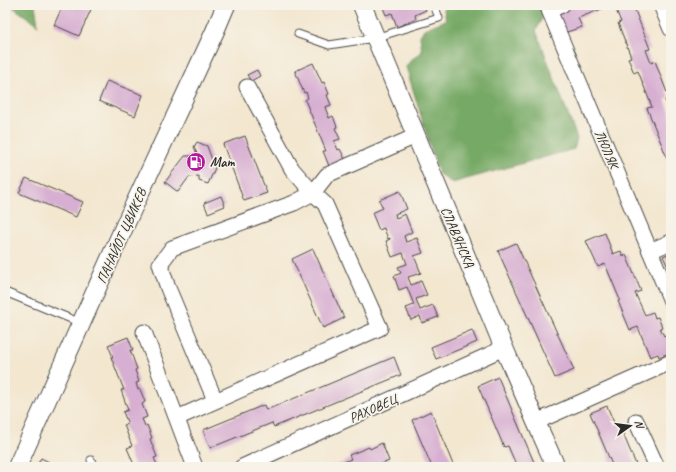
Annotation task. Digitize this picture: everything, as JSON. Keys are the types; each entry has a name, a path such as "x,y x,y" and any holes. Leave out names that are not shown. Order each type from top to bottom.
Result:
{"street":[{"name":"ПАНАЙОТ ЦВИКЕВ","path":"17,467 133,207 226,5"},
{"name":"СЛАВЯНСКА","path":"362,5 504,348 556,467"},
{"name":"ЛЮЛЯК","path":"562,5 549,10 671,301"},
{"path":"661,5 671,29"},
{"path":"176,418 380,328 325,204 292,169 247,87"},
{"path":"215,400 168,288 160,264 172,248 294,203 313,193 327,175 416,136"},
{"path":"650,251 671,242"},
{"path":"144,332 195,467"},
{"name":"РАХОВЕЦ","path":"242,467 260,463 504,348"},
{"path":"536,422 671,362"},
{"path":"636,421 657,467"}],"lane":[{"path":"298,34 328,45 375,38 439,18 434,5"},
{"path":"5,292 81,324"},
{"path":"91,460 94,467"}],"green space":[{"path":"10,5 35,5 38,25"},
{"path":"443,5 546,5 543,9 542,18 536,31 577,138 574,149 452,183 439,174 406,67 411,60 422,52 420,36 424,29 446,20"}],"building":[{"path":"63,5 93,5 79,36 54,25"},
{"path":"382,5 424,5 426,10 415,15 416,19 397,27 392,13 386,15"},
{"path":"569,5 612,5 578,18 582,27 561,34 555,10"},
{"path":"614,5 633,5 650,49 646,50 651,63 655,61 669,98 665,100 671,114 671,157 667,158 647,108 652,107 638,71 634,73 628,58 631,57 618,23 621,22"},
{"path":"313,63 329,94 327,95 331,105 325,107 329,118 333,116 337,127 335,128 340,139 334,141 338,150 340,149 345,159 329,166 323,151 326,151 305,100 308,98 306,92 304,93 295,71"},
{"path":"257,70 260,76 251,81 247,75"},
{"path":"107,81 143,95 135,116 99,101"},
{"path":"245,136 267,193 244,201 223,144"},
{"name":"Мат","path":"197,142 207,146 215,168 208,184 199,181 199,176 189,177 178,192 165,182 185,156 198,156 194,147"},
{"path":"26,178 83,202 76,217 19,193"},
{"path":"400,191 407,209 395,214 396,218 405,214 412,232 404,236 406,242 417,238 423,253 414,256 421,273 408,277 411,285 421,281 427,295 416,299 420,310 433,305 438,317 422,323 420,316 411,320 406,308 414,305 407,287 399,290 394,276 401,273 398,267 407,264 403,253 392,257 386,241 390,238 388,239 384,228 379,230 372,213 383,208 379,200"},
{"path":"221,196 225,206 208,213 204,203"},
{"path":"605,233 613,254 621,251 623,256 626,255 641,291 635,293 645,315 653,312 655,318 658,317 662,327 660,328 664,336 666,335 671,347 671,352 659,357 658,354 650,357 638,327 630,330 618,301 620,300 605,264 598,267 586,241"},
{"path":"516,243 574,370 555,378 498,251"},
{"path":"313,249 344,318 323,328 292,259"},
{"path":"671,253 671,274 663,256"},
{"path":"472,330 477,342 436,359 431,347"},
{"path":"128,337 133,350 130,350 137,369 135,370 139,382 136,383 145,402 142,404 147,417 142,419 145,426 147,425 152,438 150,439 157,457 154,458 158,467 135,467 127,448 132,446 124,425 128,424 123,412 128,410 121,390 124,390 108,345"},
{"path":"394,357 401,375 274,427 272,423 210,448 203,430 264,405 266,410"},
{"path":"498,377 536,467 517,467 508,446 504,447 478,386"},
{"path":"607,406 615,425 619,424 637,467 613,467 590,413"},
{"path":"431,411 454,467 432,467 412,420"},
{"path":"382,443 389,461 375,467 325,467 333,464 334,466 351,459 349,455 369,447 370,449"},
{"path":"41,458 49,462 46,467 36,467"}],"place":[{"name":"Мат","path":"196,162"}]}
